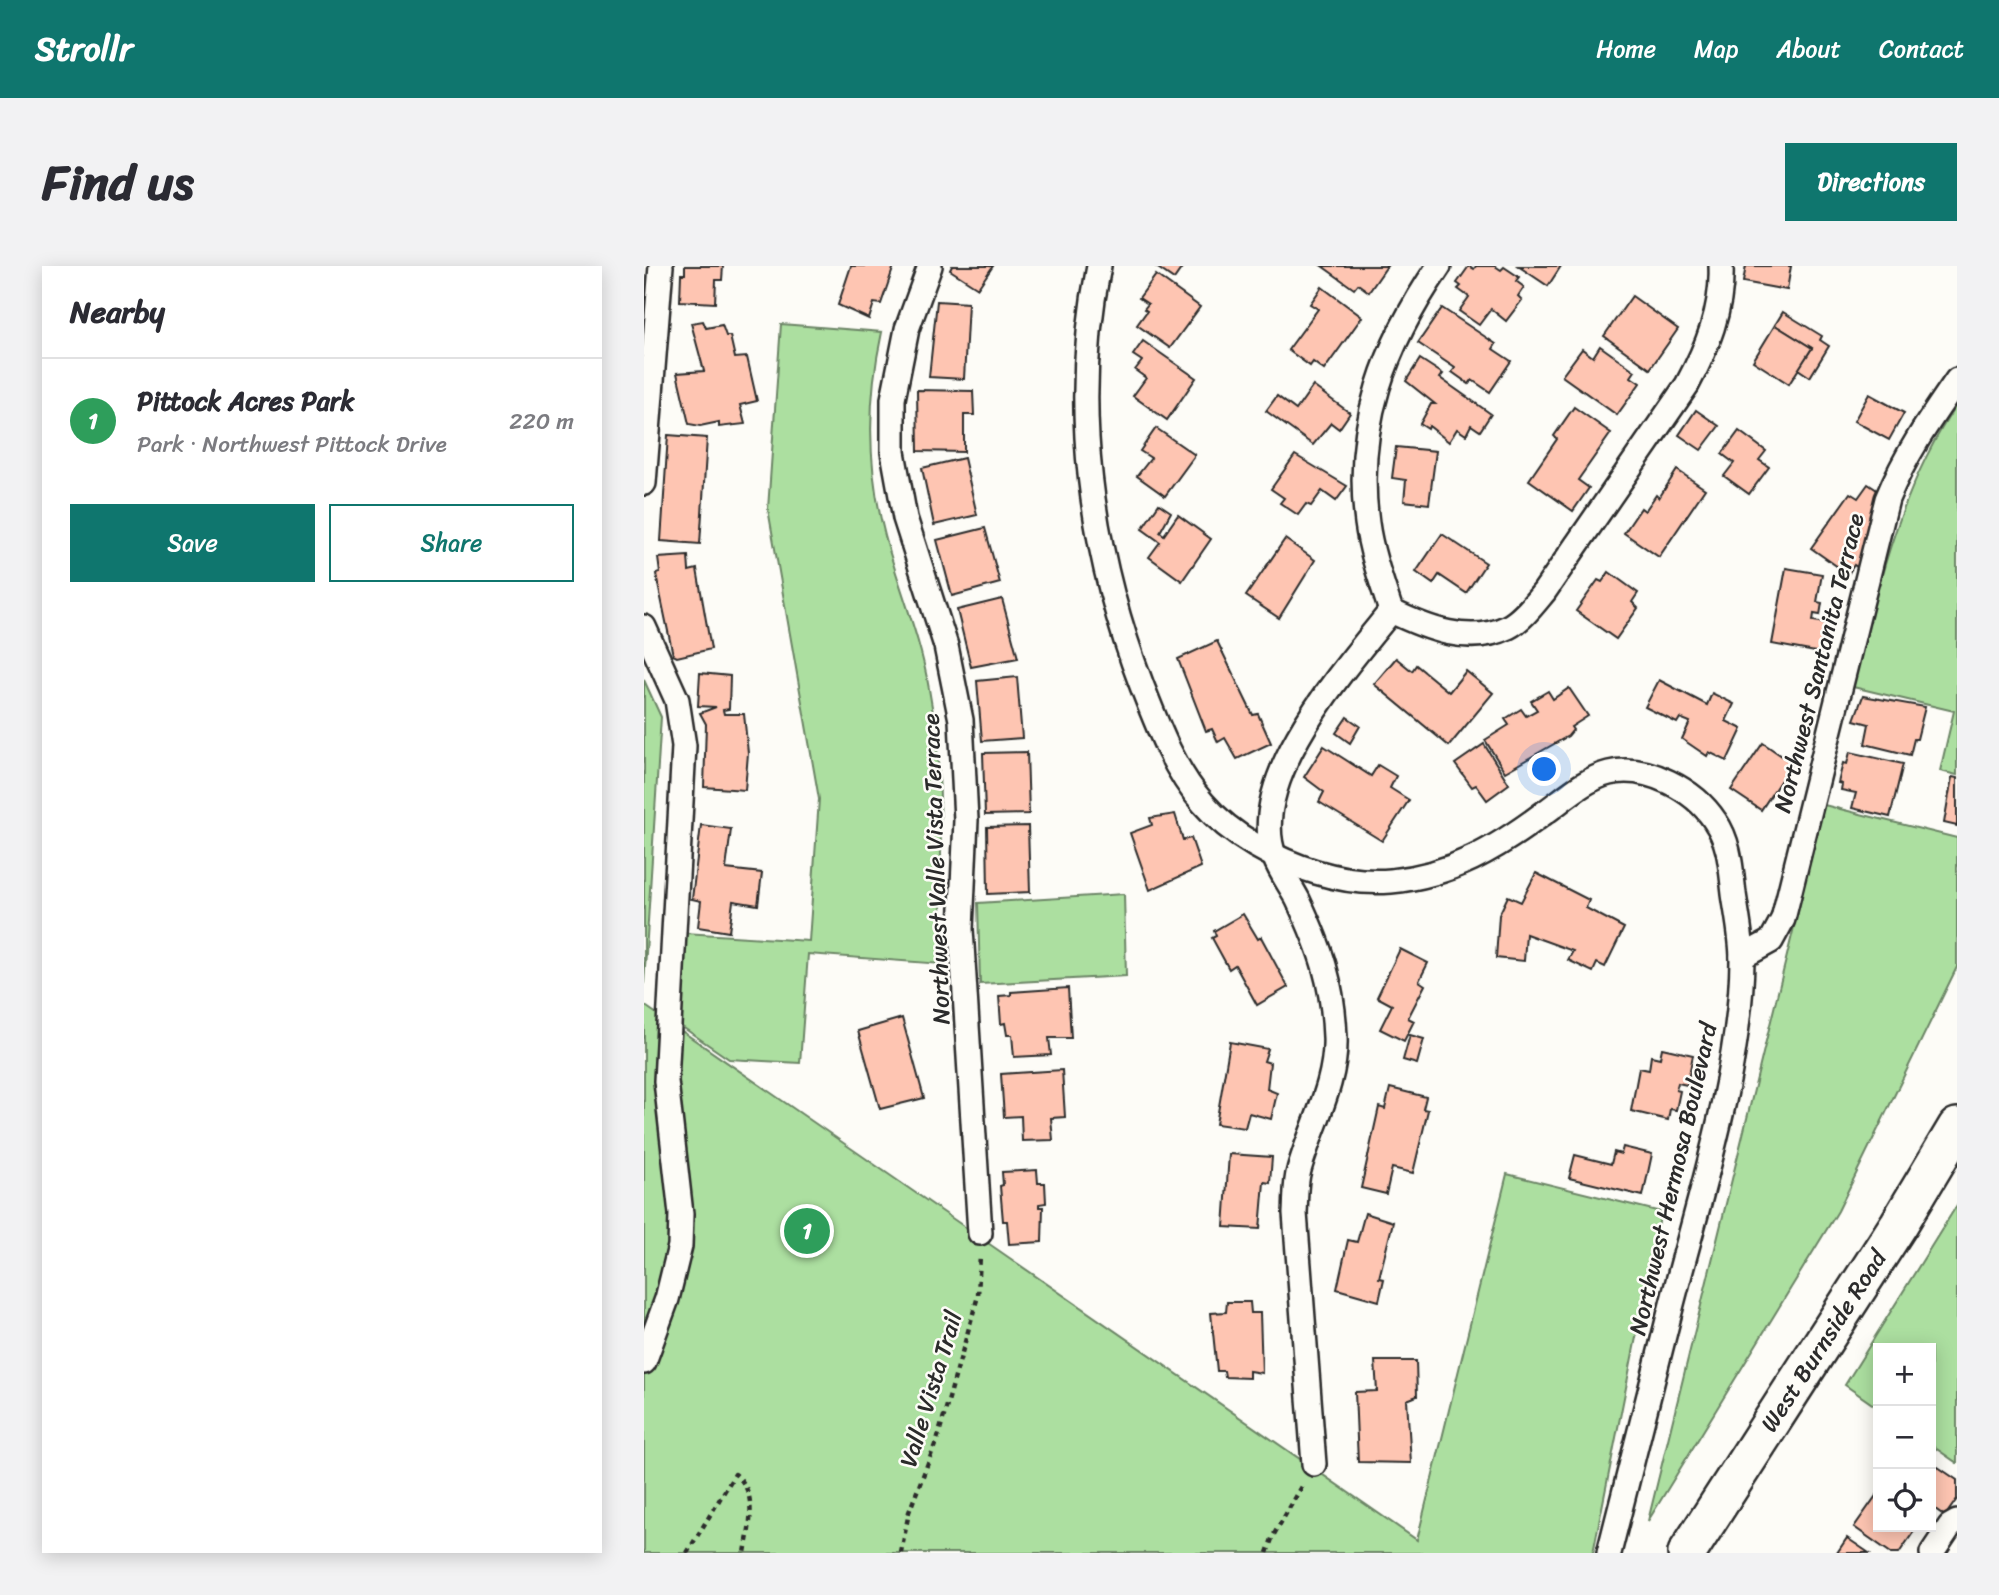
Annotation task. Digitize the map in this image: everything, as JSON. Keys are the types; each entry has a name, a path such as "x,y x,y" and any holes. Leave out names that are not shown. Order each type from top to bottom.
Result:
{"main road":[{"name":"West Burnside Road","path":"1687,1553 1899,1224 1957,1127"}],"street":[{"path":"644,483 662,266"},
{"name":"Northwest Valle Vista Terrace","path":"930,266 907,329 893,399 893,452 905,519 946,646 961,720 966,820 961,929 980,1233"},
{"name":"Northwest Hermosa Boulevard","path":"1099,266 1088,347 1086,413 1090,486 1106,577 1133,662 1177,766 1205,806 1274,857 1332,877 1385,882 1440,873 1475,860 1505,843 1592,781 1614,772 1637,773 1679,787 1702,804 1719,826 1729,853 1742,957 1735,1034 1717,1123 1609,1553"},
{"path":"1391,611 1367,524 1365,485 1372,408 1398,330 1438,266"},
{"path":"1391,611 1445,632 1486,634 1509,626 1528,611 1544,592 1701,359 1714,320 1721,266"},
{"name":"Northwest Santanita Terrace","path":"1742,957 1771,940 1783,919 1887,499 1900,467 1920,432 1957,380"},
{"path":"1314,1464 1295,1213 1298,1172 1326,1098 1335,1041 1333,1009 1327,966 1296,897 1274,857 1270,838 1271,813 1286,761 1330,687 1391,611"},
{"path":"644,627 677,700 683,722 684,746 666,1081 681,1214 680,1246 667,1299 644,1362"},
{"path":"1931,1553 1950,1526 1957,1522"}],"path":[{"name":"Valle Vista Trail","path":"901,1553 909,1512 938,1437 978,1296 980,1233"},
{"path":"1267,1553 1273,1536 1314,1464"},
{"path":"687,1553 735,1474 744,1481 749,1493 750,1523 745,1553"}],"green space":[{"path":"781,324 882,332 872,408 872,460 885,536 920,650 929,689 938,757 941,826 942,964 808,954 800,1063 729,1059 678,1024 685,933 809,941 819,799 768,509"},
{"path":"1957,404 1957,775 1940,771 1954,711 1853,687 1882,576 1905,505 1920,470"},
{"path":"644,680 661,717 644,984"},
{"path":"1824,805 1957,838 1957,967 1838,1211 1648,1521"},
{"path":"1124,894 1126,976 980,984 978,903"},
{"path":"644,1005 1417,1540 1507,1174 1661,1212 1593,1553 644,1553"},
{"path":"1957,1205 1957,1463 1936,1448 1936,1343 1873,1343 1873,1405 1845,1385"}],"building":[{"path":"685,266 723,266 722,280 716,280 715,303 680,301 681,274 685,274"},
{"path":"851,266 894,266 881,304 874,303 869,319 838,305"},
{"path":"952,266 993,266 978,288 950,270"},
{"path":"1155,266 1183,266 1174,279"},
{"path":"1322,266 1387,266 1369,292 1358,284 1354,289"},
{"path":"1469,266 1474,269 1476,266 1495,266 1501,270 1504,267 1519,277 1516,281 1524,287 1518,296 1522,300 1506,321 1491,309 1479,325 1459,311 1469,297 1458,289 1461,286 1457,283"},
{"path":"1518,266 1561,266 1548,286"},
{"path":"1746,266 1791,266 1787,290 1743,282"},
{"path":"1156,275 1200,307 1170,348 1137,325 1147,311 1144,309 1148,304 1139,298"},
{"path":"1322,287 1362,317 1324,370 1313,362 1310,366 1288,350 1318,309 1310,304"},
{"path":"1632,296 1678,329 1650,369 1604,336"},
{"path":"937,301 968,303 964,379 929,377"},
{"path":"1442,308 1496,344 1493,349 1511,361 1490,392 1472,380 1469,384 1452,372 1455,368 1418,343"},
{"path":"1783,312 1822,336 1820,340 1829,346 1810,377 1798,369 1812,348 1775,325"},
{"path":"703,321 706,328 722,325 726,336 730,336 735,358 747,357 757,401 740,405 745,424 719,427 719,422 700,426 689,424 677,373 704,371 691,323"},
{"path":"1775,325 1812,348 1789,384 1753,361"},
{"path":"1143,341 1196,378 1167,420 1133,396 1146,378 1135,370 1142,361 1133,355"},
{"path":"1600,346 1635,371 1631,377 1640,383 1617,415 1562,376 1582,349 1593,357"},
{"path":"1420,359 1443,374 1440,378 1491,414 1480,431 1471,425 1466,435 1457,429 1449,442 1429,426 1428,429 1420,424 1431,404 1435,404 1406,381"},
{"path":"1313,386 1350,413 1339,429 1331,423 1313,445 1266,411 1277,396 1296,410"},
{"path":"917,390 973,391 974,415 964,415 964,452 918,451"},
{"path":"1869,394 1904,413 1889,440 1854,421"},
{"path":"1574,407 1611,433 1578,480 1589,488 1573,511 1529,480 1557,439 1554,436"},
{"path":"1696,410 1719,426 1701,450 1679,435"},
{"path":"1156,428 1195,455 1165,496 1137,476 1151,458 1140,451"},
{"path":"1739,431 1766,451 1759,460 1769,467 1749,494 1724,476 1734,463 1722,454"},
{"path":"668,435 707,438 700,544 661,541"},
{"path":"1396,447 1436,451 1429,504 1404,501 1406,480 1392,478"},
{"path":"1295,455 1347,486 1336,501 1322,491 1311,506 1306,504 1298,515 1280,503 1284,498 1271,489"},
{"path":"964,458 977,515 934,525 922,468"},
{"path":"1677,470 1705,489 1659,557 1624,533 1641,508 1645,511 1656,495 1659,498"},
{"path":"1868,484 1883,494 1858,568 1854,565 1848,574 1811,548 1850,493 1858,498"},
{"path":"1159,504 1171,512 1160,532 1164,535 1178,515 1211,539 1182,581 1149,557 1160,542 1142,529"},
{"path":"985,528 1000,583 952,596 937,540"},
{"path":"1442,534 1486,563 1466,593 1439,575 1433,584 1416,572"},
{"path":"1285,539 1315,560 1279,618 1246,596"},
{"path":"688,556 689,571 697,569 711,649 677,657 673,655 656,574 660,573 658,558"},
{"path":"1786,568 1822,574 1817,602 1822,603 1820,615 1814,614 1813,621 1826,623 1821,653 1772,644"},
{"path":"1609,572 1638,593 1632,602 1638,608 1616,639 1576,611 1598,580 1602,582"},
{"path":"1002,599 1018,658 971,667 957,610"},
{"path":"1217,641 1253,715 1258,714 1271,743 1237,759 1225,738 1218,742 1212,729 1206,731 1178,659"},
{"path":"1396,658 1412,671 1416,665 1449,692 1466,671 1493,693 1449,746 1374,684"},
{"path":"700,673 730,676 729,709 723,710 724,714 744,714 748,753 745,790 704,787 706,724 700,713 716,707 698,706"},
{"path":"1017,677 1022,738 982,741 977,681"},
{"path":"1659,680 1707,705 1712,693 1734,704 1726,721 1742,729 1727,761 1709,752 1707,756 1682,739 1690,722 1680,718 1677,723 1645,707"},
{"path":"1569,688 1588,716 1571,727 1573,730 1568,736 1505,772 1485,740 1509,725 1505,719 1521,709 1526,716 1537,710 1531,701 1548,691 1553,699"},
{"path":"1863,696 1925,707 1910,755 1865,744 1869,724 1854,720"},
{"path":"1347,717 1360,726 1350,743 1336,733"},
{"path":"1763,743 1792,763 1761,810 1731,790"},
{"path":"1484,744 1509,784 1487,800 1476,785 1472,787 1455,764"},
{"path":"1324,746 1371,776 1378,765 1396,776 1390,788 1409,800 1382,841 1319,802 1324,792 1304,777"},
{"path":"1027,752 1029,814 985,815 983,753"},
{"path":"1850,752 1903,764 1890,817 1852,808 1856,793 1841,790 1842,784 1838,783 1843,763 1847,764"},
{"path":"1952,777 1957,778 1957,826 1944,823"},
{"path":"1175,814 1183,840 1191,838 1201,867 1150,890 1130,833 1152,825 1150,818"},
{"path":"701,825 731,829 726,869 762,873 758,905 733,901 729,932 698,927 701,901 692,899"},
{"path":"1028,826 1030,892 988,894 987,827"},
{"path":"1536,873 1589,900 1586,908 1624,928 1605,967 1597,963 1593,972 1568,960 1573,951 1526,934 1524,961 1496,958 1499,915 1508,896 1521,902"},
{"path":"1243,914 1258,939 1261,937 1288,987 1257,1005 1235,965 1229,969 1212,938 1216,936 1214,931"},
{"path":"1400,949 1428,963 1419,981 1425,985 1408,1018 1414,1021 1404,1041 1380,1029 1392,1005 1377,997"},
{"path":"1068,988 1071,1038 1049,1038 1051,1055 1014,1057 1012,1035 1007,1035 1005,1023 1001,1024 999,996 1011,995 1011,992"},
{"path":"902,1018 924,1098 880,1109 858,1031"},
{"path":"1410,1035 1424,1039 1417,1064 1403,1060"},
{"path":"1230,1042 1268,1049 1264,1061 1270,1063 1267,1089 1277,1093 1271,1119 1249,1113 1245,1128 1216,1124"},
{"path":"1662,1048 1693,1055 1687,1085 1678,1083 1676,1090 1680,1091 1676,1110 1670,1109 1668,1120 1631,1111 1639,1068 1649,1070 1651,1056 1660,1058"},
{"path":"1062,1070 1065,1117 1051,1118 1053,1140 1022,1141 1021,1116 1004,1117 1001,1074"},
{"path":"1390,1088 1426,1097 1423,1109 1428,1110 1413,1173 1392,1168 1386,1194 1361,1188 1379,1107 1385,1109"},
{"path":"1623,1147 1652,1154 1643,1196 1569,1178 1575,1155 1611,1164 1614,1152 1621,1154"},
{"path":"1229,1154 1272,1157 1270,1183 1264,1182 1260,1229 1224,1227"},
{"path":"1037,1170 1038,1183 1045,1183 1046,1203 1039,1204 1039,1207 1043,1207 1042,1242 1009,1244 1007,1221 1003,1221 1000,1186 1003,1185 1002,1172"},
{"path":"1365,1213 1393,1222 1379,1278 1384,1279 1379,1301 1337,1289 1348,1240 1357,1242"},
{"path":"1227,1302 1250,1302 1251,1313 1260,1313 1262,1373 1249,1371 1249,1378 1225,1377 1224,1371 1217,1371 1211,1313 1226,1312"},
{"path":"1375,1361 1416,1361 1417,1396 1407,1400 1411,1463 1358,1462 1355,1392 1377,1391"},
{"path":"1938,1467 1957,1480 1957,1499 1945,1516 1936,1510"},
{"path":"1873,1500 1873,1532 1914,1532 1899,1553 1891,1553 1854,1527"},
{"path":"1847,1538 1869,1553 1837,1553"}],"place":[{"name":"Pittock Acres Park","path":"807,1231"}]}
